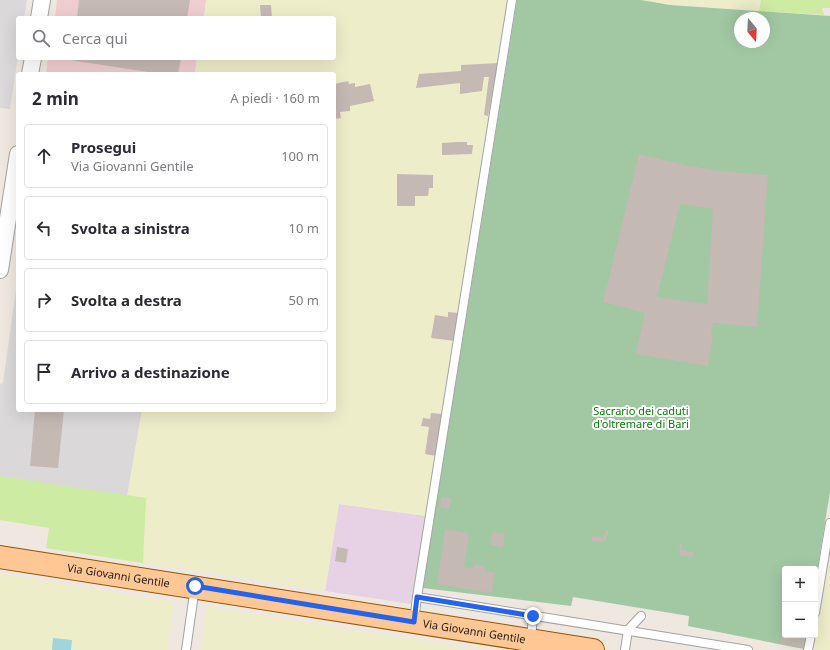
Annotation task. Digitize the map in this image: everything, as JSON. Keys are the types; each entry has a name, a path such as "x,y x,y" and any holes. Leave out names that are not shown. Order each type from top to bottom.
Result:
{"main road":[{"name":"Via Giovanni Gentile","path":"0,557 195,586 593,650"}],"street":[{"path":"39,16 42,0"},
{"path":"30,72 33,60"},
{"path":"0,270 16,167"}],"lane":[{"path":"414,622 512,0"},
{"path":"817,602 830,523"},
{"path":"186,650 195,586"},
{"path":"417,597 628,630 724,648 748,650"},
{"path":"531,640 533,616"},
{"path":"624,650 628,630 641,616"},
{"path":"808,650 810,638"}],"shaded area":[{"path":"0,0 27,0 24,16 16,16 16,60 17,60 10,109 0,108"},
{"path":"57,0 206,0 204,16 55,16"},
{"path":"48,60 197,60 195,72 46,72"},
{"path":"16,289 16,412 142,412 127,497 0,476 0,384 3,383"},
{"path":"339,504 426,516 411,604 325,591"}],"green space":[{"path":"206,0 507,0 426,516 339,504 325,591 143,563 146,498 127,497 142,412 336,412 336,72 195,72 197,60 336,60 336,16 204,16"},
{"name":"Sacrario dei caduti d'oltremare di Bari","path":"517,0 641,0 670,5 830,16 830,492 818,566 782,566 782,638 806,638 804,649 688,626 689,616 573,597 571,606 423,588"},
{"path":"641,0 761,0 759,11 670,5"},
{"path":"761,0 830,0 830,8 822,8 824,15 759,11"},
{"path":"0,476 146,498 143,563 46,548 49,528 0,520"},
{"path":"830,555 830,650 814,650 816,638 818,638 818,626"},
{"path":"0,574 174,602 168,650 0,650"},
{"path":"207,607 471,649 471,650 200,650"}],"water":[{"path":"53,638 72,640 71,650 52,650"}],"building":[{"path":"79,0 190,0 187,16 77,16"},
{"path":"260,5 271,5 272,16 261,16"},
{"path":"70,60 181,60 178,72 148,72"},
{"path":"499,63 488,116 484,115 489,77 484,77 482,91 460,94 460,83 416,88 419,74 461,71 461,65"},
{"path":"348,81 349,84 355,83 355,87 370,84 374,101 350,106 350,111 340,112 341,118 336,119 336,84"},
{"path":"467,142 467,145 473,145 472,154 442,155 442,143"},
{"path":"639,154 685,165 720,171 768,175 757,327 713,323 711,335 713,336 708,366 636,354 645,313 603,302","holes":["680,204 713,209 707,304 657,297"]},
{"path":"397,174 433,175 433,188 429,188 428,196 415,196 415,206 397,206"},
{"path":"448,312 459,313 455,341 431,338 435,315 448,317"},
{"path":"35,412 64,412 58,468 30,466"},
{"path":"431,413 443,414 436,456 425,454 429,427 421,426 423,418 430,419"},
{"path":"442,497 451,498 449,509 440,508"},
{"path":"445,529 469,533 464,567 473,568 474,564 485,566 485,571 495,572 492,593 437,584"},
{"path":"606,531 609,531 605,542 592,541 592,536 603,537"},
{"path":"492,532 505,534 503,547 490,545"},
{"path":"679,543 682,543 682,550 694,552 693,557 680,555"},
{"path":"337,547 348,549 346,563 335,561"},
{"path":"782,630 782,638 807,638 805,648 780,643"}],"route":[{"path":"195,586 414,622 417,597 533,616"}]}
